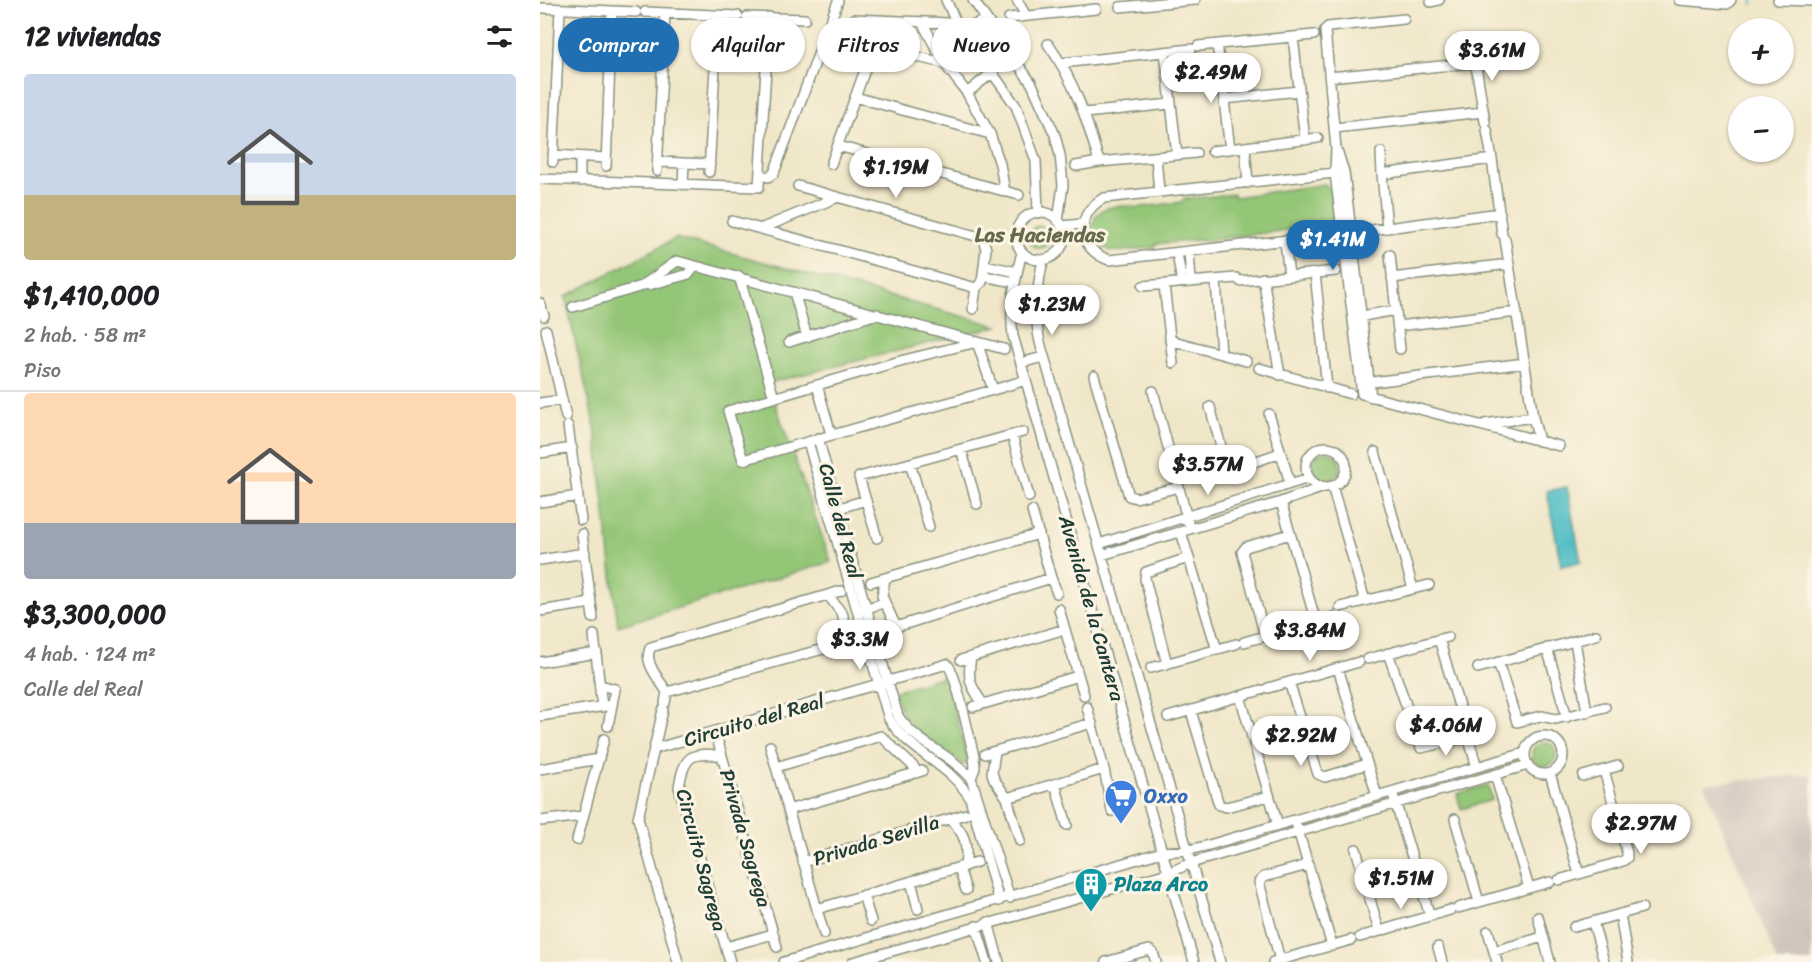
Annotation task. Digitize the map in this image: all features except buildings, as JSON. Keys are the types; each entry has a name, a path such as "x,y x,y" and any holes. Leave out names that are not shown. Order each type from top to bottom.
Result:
{"street":[{"path":"946,0 956,18"},
{"path":"973,0 985,18"},
{"path":"1017,0 1026,16"},
{"path":"1120,7 1134,3 1195,0"},
{"path":"1679,0 1727,4 1731,0"},
{"path":"1778,0 1812,1"},
{"path":"761,176 768,177 774,174 838,1"},
{"path":"1009,18 1083,5 1096,9"},
{"path":"543,8 787,18"},
{"path":"560,9 553,159 580,157 606,162 612,11"},
{"path":"665,13 658,166 684,164 710,168 718,15"},
{"path":"540,180 756,189 760,184 761,176 769,17"},
{"path":"1362,355 1352,317 1347,234 1325,34 1328,27 1404,19"},
{"path":"922,22 932,22"},
{"path":"922,22 932,41"},
{"path":"1061,63 1314,35"},
{"path":"1293,37 1305,140"},
{"path":"1048,44 1061,63 1085,113 1099,162"},
{"path":"1217,44 1230,149"},
{"path":"1165,52 1177,155"},
{"path":"1329,77 1472,63 1476,66 1533,417 1539,441"},
{"path":"831,164 864,72"},
{"path":"951,72 967,93 990,134 1000,164 1005,192"},
{"path":"967,93 993,72 1016,106 1036,161 1038,213"},
{"path":"1024,72 1032,84 1055,135 1060,155 1063,185 1060,223 1064,240 1056,254 1043,260 1031,258 1022,252 1016,238 1024,218 1038,213 1046,213 1060,223 1083,224"},
{"path":"1224,99 1299,91"},
{"path":"855,97 990,134"},
{"path":"1085,113 1170,104"},
{"path":"1334,128 1485,121"},
{"path":"1212,151 1318,138"},
{"path":"838,146 1019,195"},
{"path":"1245,147 1248,183"},
{"path":"1381,152 1387,227"},
{"path":"1076,166 1196,153"},
{"path":"580,157 580,181"},
{"path":"1156,157 1159,192"},
{"path":"1382,174 1492,159"},
{"path":"683,185 684,164"},
{"path":"1340,173 1104,198 1091,209 1083,224 1085,239 1097,255 1109,260 1347,234 1500,213"},
{"path":"798,186 983,239 986,244 985,265 982,282 976,288 973,309"},
{"path":"760,229 838,197"},
{"path":"732,221 976,288"},
{"path":"1347,234 1363,316 1364,383 1371,397 1559,446"},
{"path":"1064,240 1085,239"},
{"path":"1282,241 1286,276"},
{"path":"1187,283 1189,251"},
{"name":"Avenida de la Cantera","path":"1022,252 1012,299 1011,324 1194,962"},
{"path":"1177,253 1187,283"},
{"path":"1390,255 1400,349"},
{"name":"Avenida de la Cantera","path":"1043,260 1036,312 1043,357 1220,962"},
{"path":"642,286 677,261 1004,349"},
{"path":"1392,278 1509,264"},
{"path":"985,265 1017,272"},
{"path":"573,307 689,274 695,266"},
{"path":"1143,286 1336,271"},
{"path":"1314,273 1327,388"},
{"path":"739,276 774,398"},
{"path":"983,276 1015,282"},
{"path":"1263,278 1280,375"},
{"path":"1216,280 1221,354"},
{"path":"1164,285 1173,363"},
{"path":"794,292 807,336"},
{"path":"540,303 544,316"},
{"path":"1352,317 1396,310"},
{"path":"1398,326 1517,312"},
{"path":"789,342 877,314"},
{"path":"546,330 545,350 567,422 581,520"},
{"path":"1170,340 1246,361"},
{"path":"977,342 728,411 742,460 1026,380"},
{"path":"977,342 993,390"},
{"path":"1021,363 1043,357"},
{"path":"1364,383 1525,363"},
{"path":"1258,368 1351,394"},
{"path":"1094,376 1129,496 1136,498 1179,487"},
{"path":"817,385 831,434"},
{"path":"1153,391 1187,518 1188,558 1217,650"},
{"path":"540,403 562,400"},
{"path":"1210,406 1229,468 1234,469 1280,453"},
{"path":"1269,414 1290,483"},
{"path":"1481,424 1533,417"},
{"path":"877,538 859,477 1023,432"},
{"path":"1012,435 1029,497"},
{"name":"Calle del Real","path":"818,438 833,510 883,683 889,719 901,737 947,770 970,798 999,901"},
{"name":"Calle del Real","path":"808,442 833,510"},
{"path":"1102,555 1281,502 1328,487 1342,480 1347,467 1342,454 1331,447 1317,448 1308,458 1306,465 1309,478 1318,486 1328,487"},
{"path":"540,453 572,448"},
{"path":"961,449 977,504"},
{"path":"1375,452 1413,589"},
{"path":"910,463 929,527"},
{"path":"1099,544 1309,478"},
{"path":"1328,487 1365,601"},
{"path":"540,502 578,496"},
{"path":"833,510 866,500"},
{"path":"1281,502 1316,622"},
{"path":"1032,511 1057,593"},
{"path":"582,534 593,618"},
{"path":"871,582 1039,534"},
{"path":"1264,636 1242,552 1246,547 1290,534"},
{"path":"540,560 585,554"},
{"path":"1167,663 1145,575 1150,570 1188,558"},
{"path":"885,630 1051,578"},
{"path":"885,579 882,596 896,627"},
{"path":"1151,668 1316,622 1365,601 1429,585"},
{"path":"678,962 638,818 667,692 649,663 648,652 651,647 841,591"},
{"path":"828,595 843,615 844,643"},
{"path":"540,611 591,603"},
{"path":"843,615 884,603"},
{"path":"1059,609 1084,695"},
{"path":"961,660 1065,629"},
{"path":"594,635 602,707"},
{"path":"1478,668 1596,635"},
{"path":"1168,717 1443,638 1477,767"},
{"path":"667,692 856,640"},
{"path":"1575,640 1587,712"},
{"path":"1547,648 1567,717"},
{"path":"540,662 597,653"},
{"path":"1388,654 1421,748 1468,737"},
{"path":"971,657 969,679 972,689 983,704"},
{"path":"1498,662 1517,722 1541,716 1556,719 1605,707"},
{"name":"Circuito del Real","path":"654,749 947,664 950,666 955,683"},
{"path":"1338,668 1377,796"},
{"path":"972,707 1078,675"},
{"path":"969,679 955,683 975,768 981,778 995,848 1010,898"},
{"path":"1289,682 1318,774 1325,777 1367,764"},
{"name":"Calle del Real","path":"883,683 905,726 981,778"},
{"path":"600,685 615,689 608,726"},
{"path":"1240,696 1278,825"},
{"path":"540,716 612,705"},
{"path":"1087,707 1104,769 1112,811"},
{"path":"1191,711 1219,805 1226,807 1269,796"},
{"path":"1550,737 1556,719"},
{"path":"985,754 1092,723"},
{"path":"776,767 881,736 919,772 788,810"},
{"path":"1550,737 1558,742 1563,753 1560,765 1550,773 1538,773 1528,765 1526,747 1535,738 1550,737"},
{"name":"Privada Sagrega","path":"690,738 694,754"},
{"path":"577,840 604,739"},
{"name":"Privada Sagrega","path":"718,742 777,947"},
{"name":"Privada Sevilla","path":"770,746 824,933"},
{"path":"907,760 917,749"},
{"path":"981,778 995,751"},
{"path":"784,962 1162,852 1189,850 1525,753"},
{"path":"694,754 722,756"},
{"name":"Circuito Sagrega","path":"694,754 684,764 679,787 730,962"},
{"path":"540,769 599,759"},
{"path":"853,962 1168,873 1191,863 1528,765"},
{"path":"1583,776 1618,766"},
{"path":"1007,798 1104,769"},
{"path":"1308,865 1264,877 1259,882 1277,961 1623,861 1627,855 1604,770"},
{"path":"1550,773 1579,874"},
{"path":"1495,775 1529,888"},
{"path":"981,778 1007,798 1020,841"},
{"path":"1055,784 1067,825"},
{"path":"1392,792 1430,916"},
{"name":"Privada Sevilla","path":"803,862 966,814"},
{"path":"540,821 583,816"},
{"name":"Privada Sevilla","path":"949,819 958,826 965,838 967,853 962,867 966,891"},
{"path":"1455,819 1479,902"},
{"path":"1295,820 1332,946"},
{"name":"Privada Sevilla","path":"965,838 980,833"},
{"path":"985,851 995,848"},
{"path":"1356,849 1379,931"},
{"path":"817,909 977,862"},
{"path":"991,871 1001,868"},
{"path":"911,881 918,909"},
{"path":"863,895 871,921"},
{"path":"1574,927 1642,908"},
{"path":"1620,914 1628,962"},
{"path":"1538,917 1550,962"},
{"path":"988,922 999,962"},
{"path":"1593,922 1604,962"},
{"path":"976,926 987,962"},
{"path":"1488,931 1497,962"},
{"name":"Privada Sagrega","path":"726,947 773,934"},
{"path":"1494,951 1544,937"},
{"path":"1438,947 1442,962"},
{"path":"1106,962 1149,950 1153,953 1156,962"}],"shaded area":[{"path":"1812,774 1812,962 1778,962 1704,784"}],"green space":[{"path":"1325,184 1331,190 1334,224 1328,228 1303,228 1204,241 1156,244 1155,247 1122,251 1106,249 1094,234 1096,216 1108,208 1133,206 1135,208 1182,202 1183,199 1234,194 1235,197"},
{"path":"1036,226 1044,226 1051,233 1051,241 1044,248 1036,248 1029,241 1029,233"},
{"path":"676,238 998,326 768,383 831,562 618,626 595,427 565,297"},
{"path":"1326,452 1336,456 1340,466 1336,476 1326,480 1316,476 1312,466 1316,456"},
{"path":"945,676 968,760 967,764 918,733 903,715 894,691"},
{"path":"1544,742 1553,745 1556,754 1553,763 1544,766 1535,763 1532,754 1535,745"},
{"path":"1488,785 1492,800 1461,809 1457,794"}],"water":[{"path":"1567,487 1581,562 1561,566 1547,491"}],"place":[{"name":"Oxxo","path":"1121,825"},
{"name":"Plaza Arco","path":"1091,913"}],"district":[{"name":"Las Haciendas","path":"1040,235"}]}
